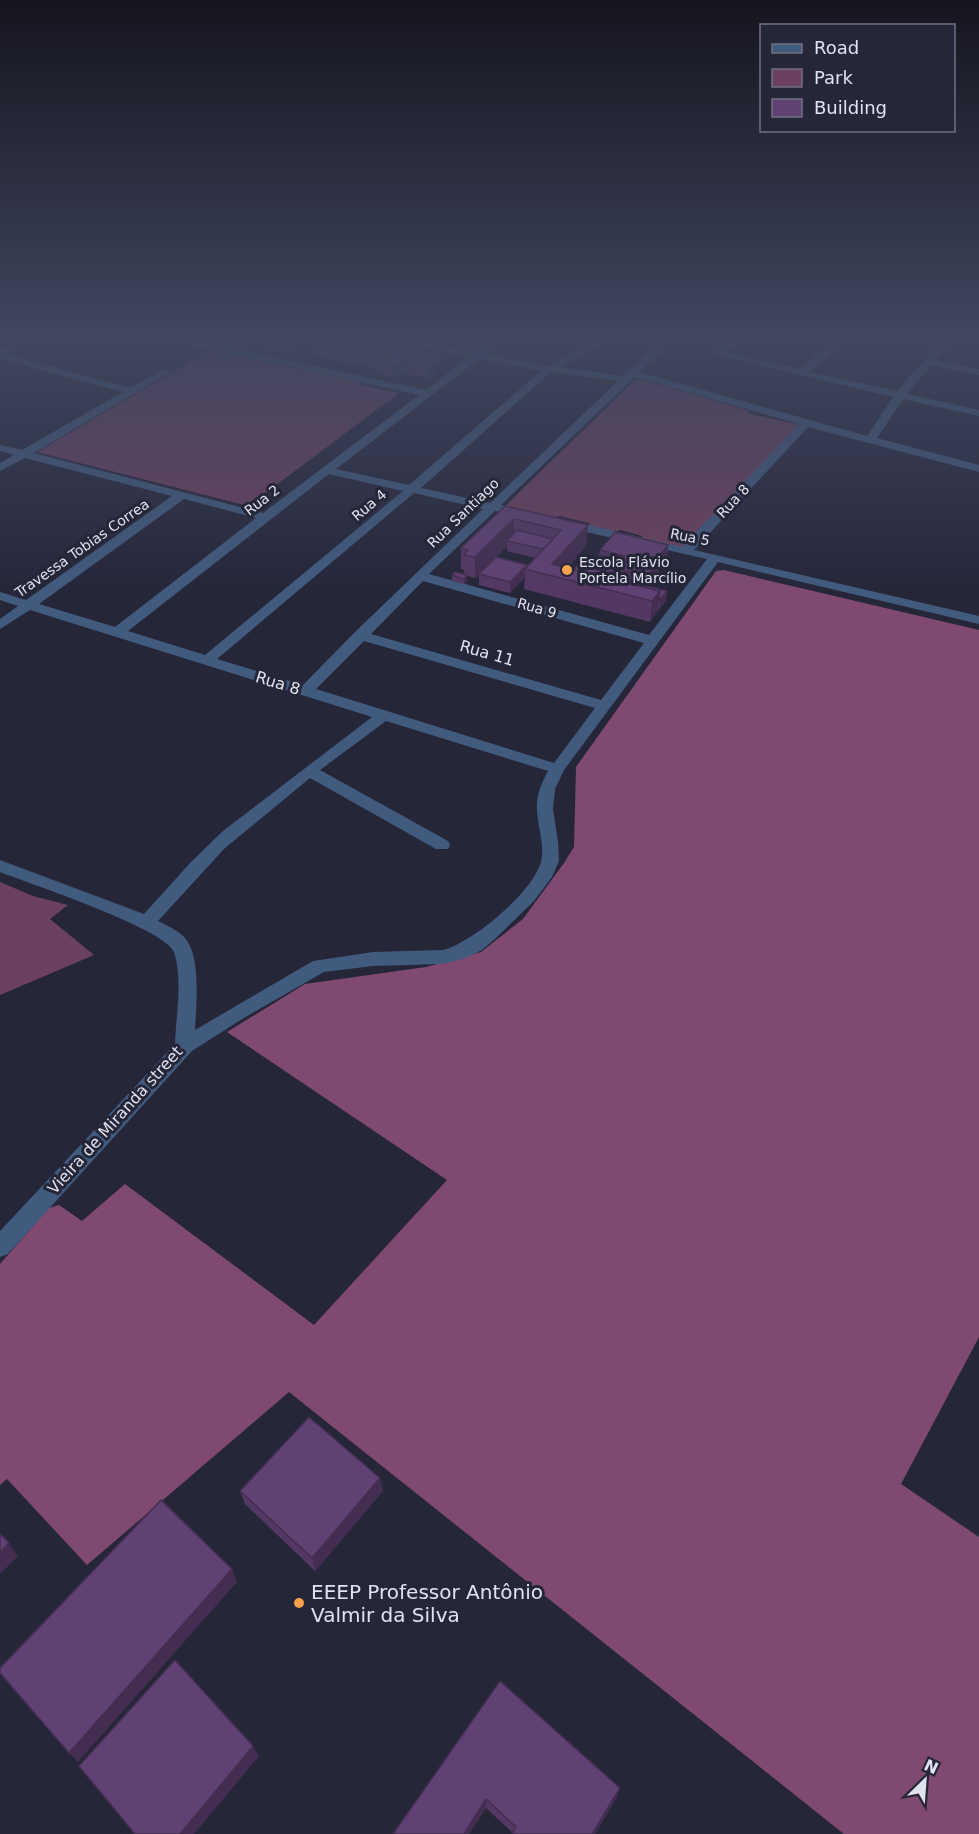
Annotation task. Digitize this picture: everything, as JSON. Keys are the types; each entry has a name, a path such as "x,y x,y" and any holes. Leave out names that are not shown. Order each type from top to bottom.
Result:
{"street":[{"path":"0,468 79,422"},
{"name":"Rua 2","path":"118,632 389,422"},
{"name":"Rua 4","path":"206,661 411,490 489,422"},
{"name":"Rua Santiago","path":"306,691 420,576 580,422"},
{"path":"801,422 979,469"},
{"path":"872,439 883,422"},
{"name":"Rua 8","path":"685,552 806,423"},
{"path":"0,448 265,516"},
{"name":"Rua 5","path":"325,470 715,557 979,620"},
{"name":"Travessa Tobias Correa","path":"0,625 182,495"},
{"path":"185,1046 268,993 321,966 373,959 443,957 459,953 475,945 528,897 543,877 550,861 546,799 547,789 557,769 715,557"},
{"name":"Rua 9","path":"420,576 654,641"},
{"name":"Rua 8","path":"0,596 557,769"},
{"name":"Rua 11","path":"360,635 605,706"},
{"path":"147,922 193,869 228,836 268,802 384,715"},
{"path":"310,772 442,845"},
{"name":"Vieira de Miranda street","path":"0,866 147,922 177,941 183,952 187,984 185,1046 0,1247"}],"green space":[{"path":"89,422 361,422 248,506 37,452"},
{"path":"592,422 785,422 801,425 683,548 644,541 642,536 621,530 610,533 591,529 589,523 559,516 549,519 504,507"},
{"path":"0,882 33,896 68,905 50,919 94,955 0,995"}],"shaded area":[{"path":"724,570 979,630 979,1337 901,1484 979,1537 979,1834 844,1834 289,1392 87,1565 7,1479 0,1485 0,1264 49,1208 59,1205 82,1221 125,1184 314,1325 447,1180 227,1032 305,984 426,967 481,952 523,919 574,847 576,767 716,571"}],"building":[{"path":"505,506 588,525 552,564 660,591 652,601 525,569 561,530 514,519 475,557 464,555 468,550 461,548"},
{"path":"517,530 553,539 543,549 507,541"},
{"path":"615,532 668,545 654,563 600,550"},
{"path":"599,555 653,568 647,576 593,563"},
{"path":"496,557 527,565 510,582 479,574"},
{"path":"577,565 605,572 602,576 574,570"},
{"path":"455,572 467,575 464,579 452,575"},
{"path":"605,575 667,591 659,600 660,591 603,577"},
{"path":"309,1417 380,1478 312,1558 240,1491"},
{"path":"161,1500 232,1569 69,1753 0,1673 0,1668"},
{"path":"0,1534 9,1543 0,1552"},
{"path":"175,1660 253,1746 180,1834 135,1834 79,1766"},
{"path":"500,1681 620,1788 592,1834 512,1834 516,1827 486,1799 464,1834 393,1834"}],"place":[{"name":"Escola Flávio Portela Marcílio","path":"567,570"},
{"name":"EEEP Professor Antônio Valmir da Silva","path":"299,1603"}]}
